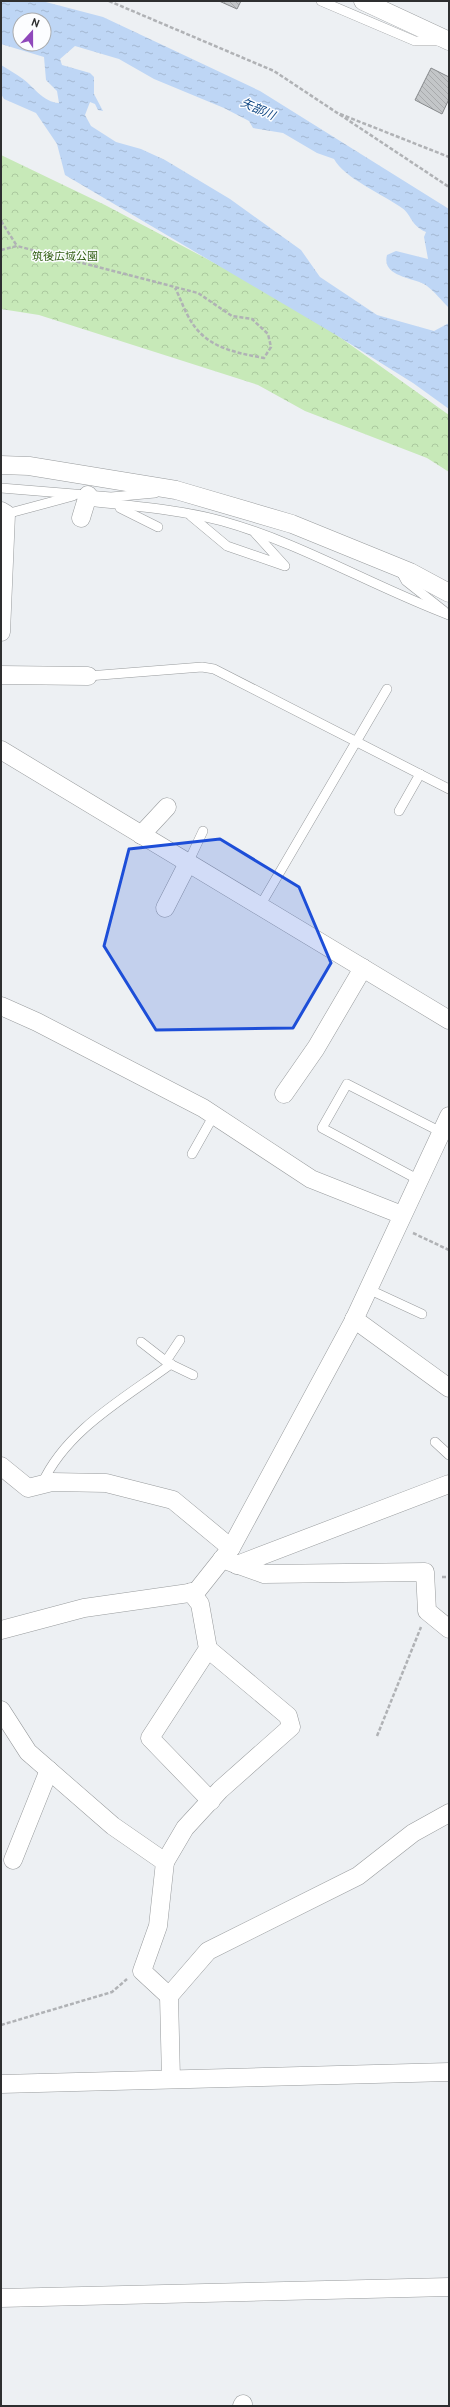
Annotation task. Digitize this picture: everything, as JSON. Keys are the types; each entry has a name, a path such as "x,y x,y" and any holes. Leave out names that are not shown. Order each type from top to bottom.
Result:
{"street":[{"path":"363,1 449,41"},
{"path":"1,465 29,466 176,490 292,524 398,567 449,593"},
{"path":"81,518 86,496"},
{"path":"1,632 4,512"},
{"path":"1,675 88,676"},
{"path":"1,750 449,1020"},
{"path":"141,835 167,807"},
{"path":"165,908 188,863"},
{"path":"284,1094 316,1048 363,968"},
{"path":"1,1006 37,1022 214,1115 311,1179 400,1220"},
{"path":"1,1630 84,1608 196,1592 230,1557 354,1319 449,1116"},
{"path":"354,1319 449,1388"},
{"path":"1,1466 28,1488 81,1481 106,1483 173,1500 230,1557 264,1574 425,1572 426,1611 449,1629"},
{"path":"230,1557 449,1484"},
{"path":"169,1996 142,1971 158,1926 165,1862 185,1828 211,1801 291,1727 288,1716 208,1649 200,1604 191,1592"},
{"path":"208,1649 150,1738 211,1801"},
{"path":"1,1710 28,1752 113,1826 165,1862"},
{"path":"13,1860 49,1770"},
{"path":"171,2079 169,1996 208,1951 358,1876 413,1833 449,1812"},
{"path":"1,2084 449,2072"},
{"path":"1,2298 449,2287"}],"lane":[{"path":"321,1 415,41 449,41"},
{"path":"1,488 111,498 176,490"},
{"path":"4,512 52,500 86,496 112,504 221,521 255,532 362,576 449,615"},
{"path":"112,504 158,527"},
{"path":"190,515 227,546 285,566 255,532"},
{"path":"398,567 406,582 449,615"},
{"path":"88,676 202,666 214,668 449,788"},
{"path":"260,906 355,740 387,689"},
{"path":"400,811 420,774"},
{"path":"188,863 203,831"},
{"path":"419,1180 322,1128 348,1084 441,1132"},
{"path":"192,1154 214,1115"},
{"path":"368,1289 422,1314"},
{"path":"42,1485 48,1471 65,1447 93,1421 168,1363 180,1340"},
{"path":"141,1342 168,1363 193,1375"},
{"path":"435,1442 449,1455"}],"path":[{"path":"109,1 274,71 449,187"},
{"path":"335,112 449,157"},
{"path":"1,221 17,246"},
{"path":"1,250 17,246 198,294 232,316 252,319 268,334 271,347 268,354 264,358 237,353 215,346 199,334 187,316 175,288"},
{"path":"400,1220 449,1250"},
{"path":"377,1736 426,1611"},
{"path":"1,2025 112,1992 135,1973 142,1971"}],"highlighted area":[{"path":"220,839 299,887 331,963 293,1028 156,1030 104,946 129,849"}],"green space":[{"name":"筑後広域公園","path":"1,155 105,205 296,306 449,415 449,472 427,458 305,411 258,385 39,315 1,309"}],"water":[{"name":"矢部川","path":"1,1 42,1 103,17 260,91 449,209 449,308 427,286 394,273 389,268 387,263 387,255 396,251 428,259 424,237 426,232 414,223 402,208 346,173 334,159 317,153 283,133 253,128 249,121 224,108 154,79 119,59 75,46 60,59 62,65 90,73 94,77 94,94 103,111 98,110 95,104 90,102 85,115 91,126 116,142 141,149 165,160 230,199 301,250 320,277 377,315 434,331 449,323 449,409 413,383 336,335 65,175 57,144 36,113 4,99 1,94 1,65 23,79 48,100 59,103 57,91 46,80 44,57 27,52 52,52 52,12 12,12 12,47 1,44"}],"building":[{"path":"219,1 241,1 237,9"},
{"path":"431,68 449,77 449,99 442,114 415,100"}]}
